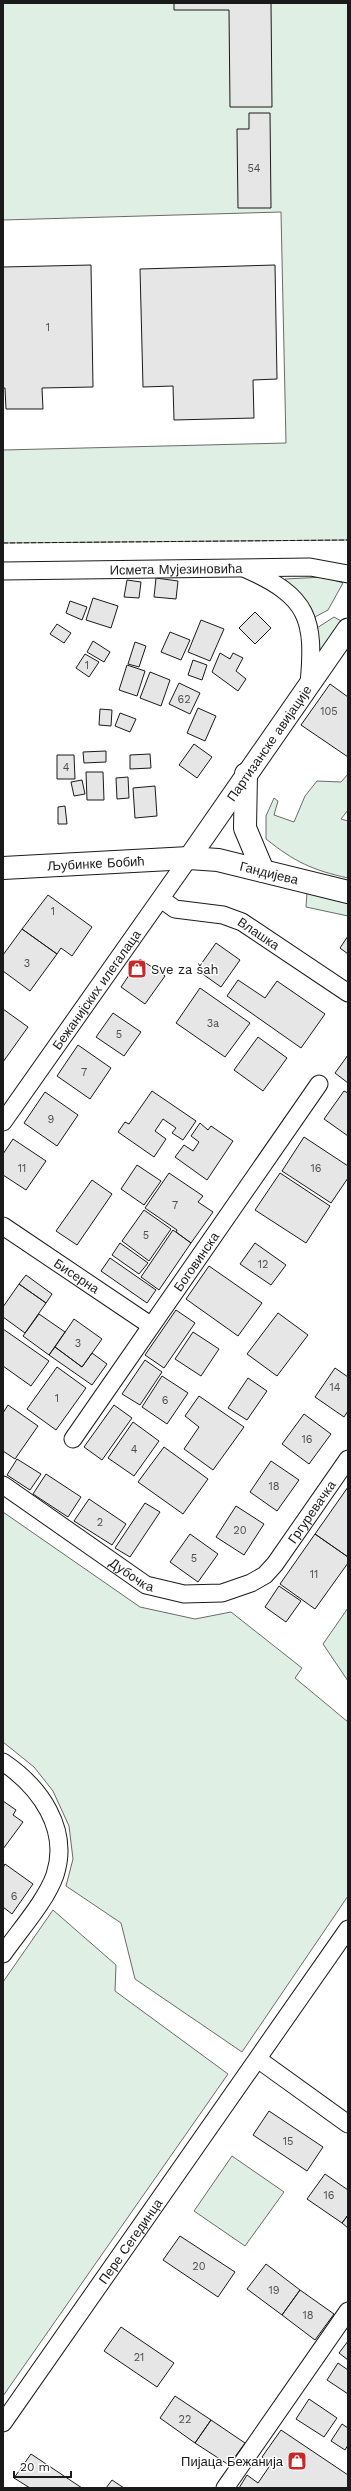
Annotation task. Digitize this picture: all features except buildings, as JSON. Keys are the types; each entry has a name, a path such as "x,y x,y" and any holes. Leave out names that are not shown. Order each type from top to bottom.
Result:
{"main road":[{"path":"246,774 245,828 263,871"},
{"name":"Љубинке Бобић","path":"3,868 189,858"},
{"name":"Гандијева","path":"189,858 218,860 348,892"}],"street":[{"path":"241,567 270,580 291,595 302,610 312,638 309,684"},
{"name":"Исмета Мујезиновића","path":"3,571 310,567 348,574"},
{"name":"Партизанске авијације","path":"189,858 348,629"},
{"name":"Бежанијских илегалаца","path":"3,1122 189,858"},
{"name":"Влашка","path":"161,899 175,909 223,915 242,922 348,993"},
{"name":"Боговинска","path":"73,1439 150,1325 319,1084"},
{"name":"Бисерна","path":"3,1226 150,1325"},
{"name":"Гргуревачка","path":"275,1564 348,1459"},
{"name":"Дубочка","path":"3,1485 146,1584 184,1594 222,1593 251,1584 265,1575 275,1564"},
{"path":"3,1762 28,1781 41,1798 57,1830 59,1844 54,1875 48,1890 3,1954"},
{"name":"Пере Сегединца","path":"3,2423 259,2060 348,1929"},
{"path":"259,2060 348,2124"},
{"path":"225,2488 348,2311"}],"green space":[{"path":"3,3 348,3 348,540 3,543 3,450 286,443 281,212 3,220"},
{"path":"324,577 343,583 328,610 313,618 285,579"},
{"path":"334,617 343,622 320,651 317,628"},
{"path":"348,774 348,810 341,819 348,821 348,878 324,872 304,864 286,854 266,839 266,816 274,798 278,801 274,815 294,822 305,796 317,781 341,782"},
{"path":"307,892 348,902 348,916 306,907"},
{"path":"3,1512 140,1607 195,1619 231,1612 302,1668 295,1678 348,1722 348,1896 242,2052 135,1979 121,1923 66,1886 73,1859 69,1826 53,1791 34,1767 3,1742"},
{"path":"348,1608 348,1681 323,1644"},
{"path":"53,1910 116,1965 115,1991 228,2074 3,2396 3,1982"},
{"path":"232,2156 284,2192 245,2246 194,2211"}],"fence":[{"path":"3,543 348,540"}],"place":[{"name":"Sve za šah","path":"137,969"},
{"name":"Пијаца Бежанија","path":"297,2461"}]}
